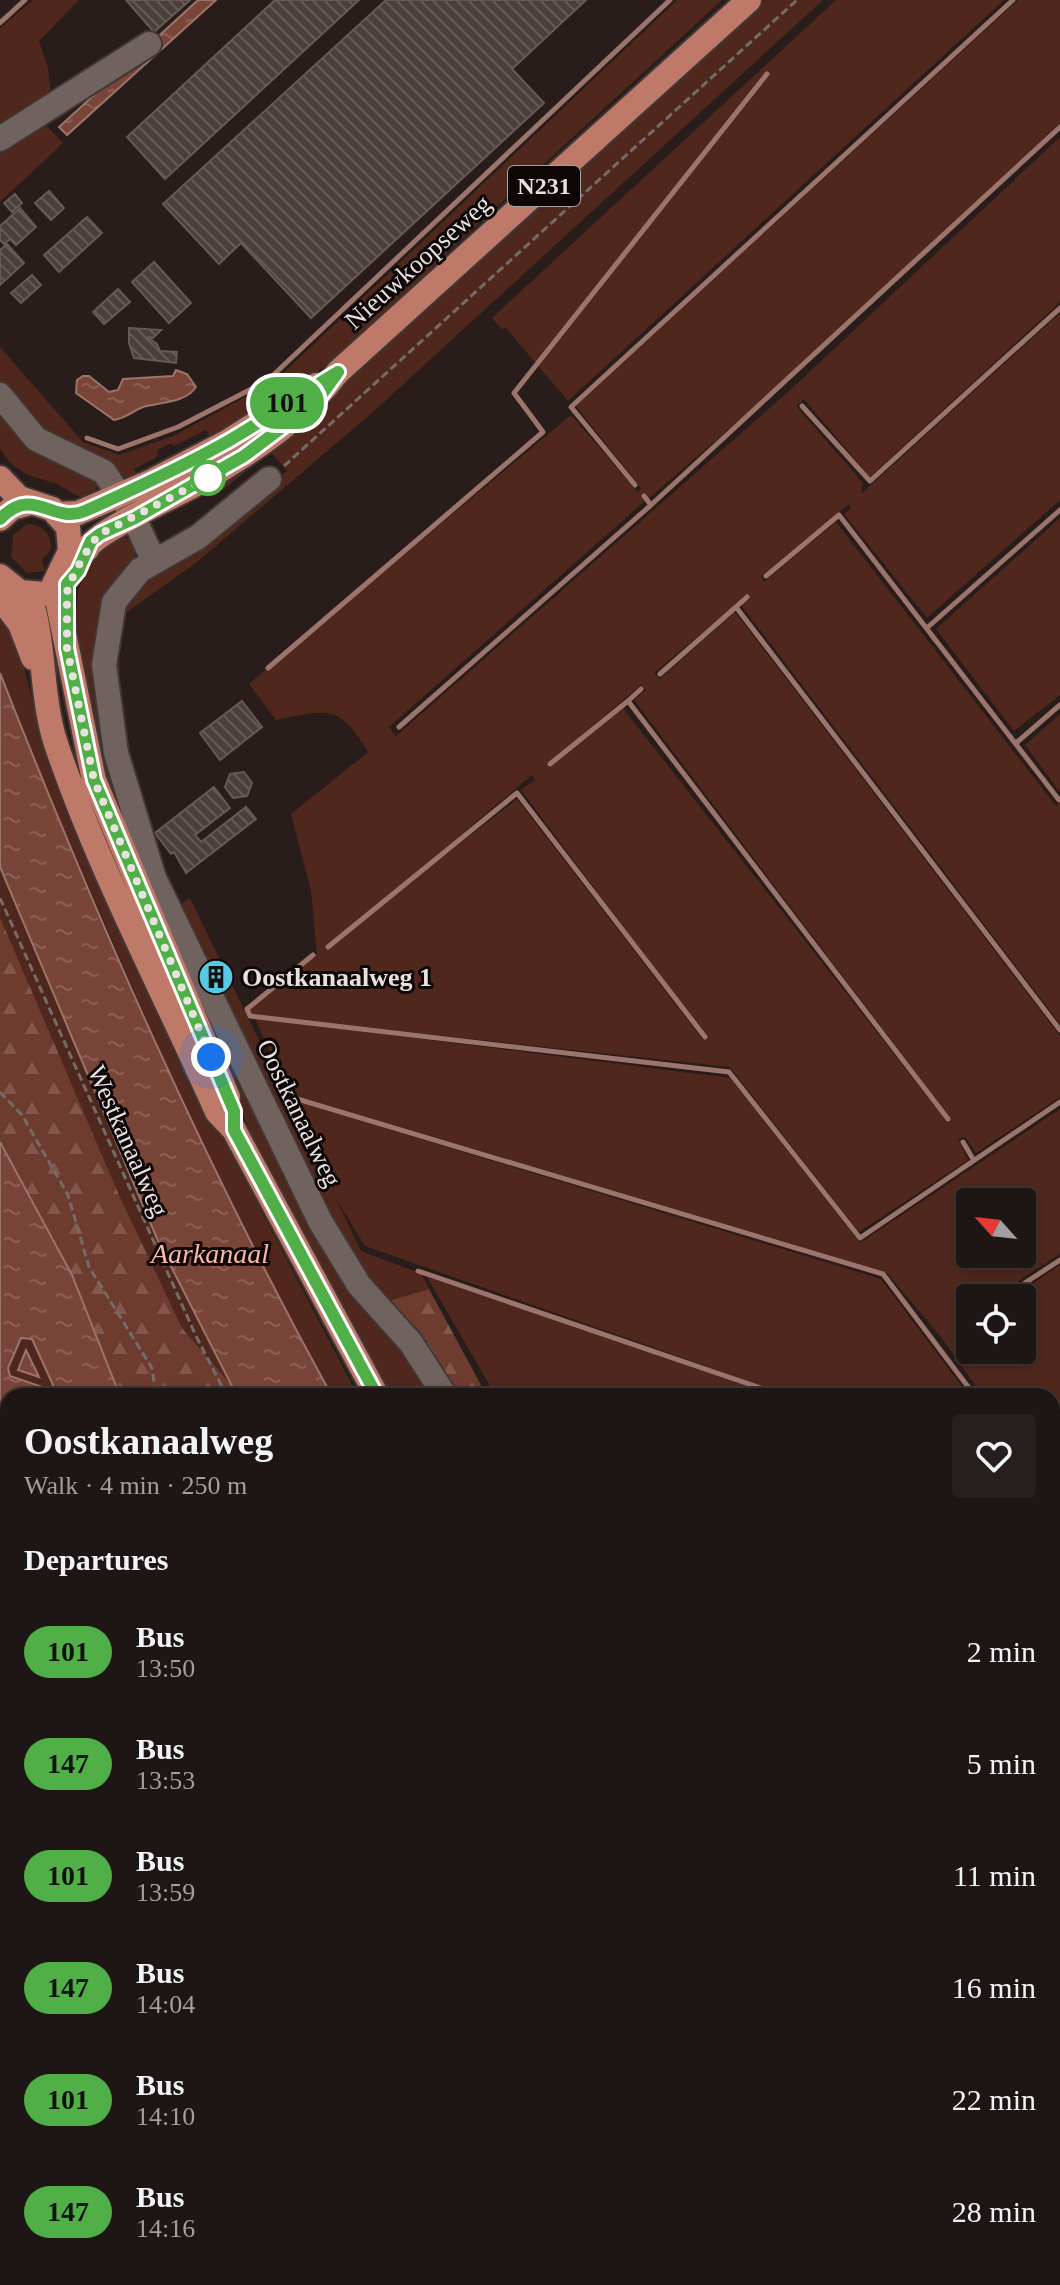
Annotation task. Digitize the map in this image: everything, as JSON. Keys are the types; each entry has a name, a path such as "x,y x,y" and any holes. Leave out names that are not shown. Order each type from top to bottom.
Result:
{"main road":[{"name":"Nieuwkoopseweg","path":"69,514 118,495 225,443 338,372 749,0"},
{"name":"Nieuwkoopseweg","path":"87,549 100,534 207,479 283,428 317,401 338,372"},
{"path":"0,464 36,496"},
{"path":"0,478 14,495 66,500 71,543 68,559 54,577 61,588 67,648 94,780 234,1111 234,1130"},
{"path":"0,519 12,508 36,496"},
{"path":"0,576 12,587 29,594 61,588 78,571 87,549 86,530 69,514"},
{"path":"29,594 37,614 44,686 55,740 81,812 217,1112 234,1130 373,1388"},
{"path":"0,597 20,624 44,686"}],"street":[{"path":"0,139 149,44"},
{"path":"0,395 36,439 97,467 135,518 153,559 198,537 269,479"},
{"name":"Oostkanaalweg","path":"153,559 124,585 114,602 104,665 116,753 154,878 320,1221 359,1285 411,1343 440,1388"}],"path":[{"path":"269,479 797,0"},
{"name":"Westkanaalweg","path":"0,898 196,1336 223,1388"},
{"path":"0,1092 22,1115 68,1195 89,1267 152,1368 155,1388"}],"shaded area":[{"path":"33,0 79,0 39,41 48,68 51,94 0,127 0,28"},
{"path":"677,0 722,0 446,254 367,333 264,413 210,436 206,430 174,446 171,443 158,450 157,457 134,469 137,476 131,480 46,435 0,382 0,347 83,442 119,455 173,436 275,381"},
{"path":"765,0 823,0 373,412 196,563 127,612 117,637 120,671 117,671 112,637 114,623 138,587 193,551 287,471 270,451 223,490 220,484 317,408"},
{"path":"836,0 1004,0 568,401 505,327 502,330 492,318"},
{"path":"1018,0 1060,0 1060,123 780,385 648,499 643,494 645,501 389,727 396,736 788,392 1060,137 1060,302 870,477 804,399 796,406 863,483 861,494 1060,313 1060,500 927,618 844,514 851,508 849,504 761,576 764,582 836,522 1056,806 1060,803 1060,1024 741,605 747,595 654,673 660,679 735,612 1060,1036 1060,1097 976,1153 965,1137 958,1139 968,1160 859,1232 730,1067 251,1015 249,1009 317,954 311,891 291,814 368,752 348,725 330,714 308,714 276,720 249,684 571,415 638,492 641,488 576,406","holes":["641,685 646,690 634,700 951,1119 948,1123 622,707 549,767 547,764","532,775 535,780 521,790 707,1039 703,1040 517,799 325,949"]},
{"path":"45,124 63,143 0,202 0,153"},
{"path":"0,408 96,476 98,484 94,493 83,497 76,495 57,484 28,475 11,464 0,449"},
{"path":"1060,518 1060,695 1014,731 936,629"},
{"path":"28,524 42,529 50,540 51,550 42,559 45,571 27,573 11,557 13,535"},
{"path":"117,536 129,539 136,554 107,598 127,832 108,781 89,709 75,624 78,590 98,549"},
{"path":"0,614 22,661 45,747 109,908 157,1012 354,1388 328,1388 272,1287 188,1115 40,775 0,673"},
{"path":"1060,714 1060,792 1025,745"},
{"path":"0,867 158,1241 233,1388 182,1328 120,1197 0,917"},
{"path":"190,898 268,1059 272,1058 255,1018 730,1078 860,1243 1060,1109 1060,1254 1014,1284 956,1284 956,1358 886,1272 291,1094 279,1077 324,1175 299,1102 881,1279 963,1388 768,1388 365,1246 335,1197 361,1251 422,1274 429,1289 385,1302 359,1274 176,908"},
{"path":"184,954 404,1349 429,1388 380,1388 274,1188 212,1040"},
{"path":"1060,1265 1060,1388 977,1388 960,1364 1036,1364 1036,1284 1032,1284"},
{"path":"427,1277 753,1388 491,1388"},
{"path":"21,1338 32,1339 53,1385 45,1388 11,1376 8,1369"}],"green space":[{"path":"0,917 120,1197 182,1328 232,1388 117,1388 72,1275 0,1142"},
{"path":"429,1289 481,1385 477,1388 448,1388 385,1302"}],"water":[{"path":"198,0 216,0 67,135 59,127"},
{"path":"176,370 187,374 196,387 192,392 179,399 143,407 114,420 76,393 77,380 83,376 89,376 109,392 118,390 123,379 173,376"},
{"name":"Aarkanaal","path":"0,673 75,858 154,1040 240,1220 328,1388 233,1388 158,1241 0,867"},
{"path":"0,1142 72,1275 117,1388 52,1388 32,1339 21,1338 8,1368 10,1376 45,1388 0,1388"},
{"path":"26,1350 39,1377 18,1370"}],"building":[{"path":"126,0 190,0 154,32"},
{"path":"275,0 359,0 165,179 127,137"},
{"path":"386,0 586,0 512,69 544,103 311,318 241,243 219,264 163,204"},
{"path":"49,191 64,208 51,220 35,203"},
{"path":"15,194 22,203 12,212 4,203"},
{"path":"20,208 36,227 16,245 10,239 4,244 0,240 0,226"},
{"path":"87,217 102,233 59,272 44,255"},
{"path":"7,244 24,263 0,285 0,250"},
{"path":"154,262 191,303 169,323 132,282"},
{"path":"32,275 41,285 21,303 11,293"},
{"path":"118,289 130,302 104,324 93,312"},
{"path":"129,328 161,330 153,338 147,337 157,344 160,351 177,352 176,363 134,358 129,343"},
{"path":"242,701 262,727 220,760 200,733"},
{"path":"244,772 252,783 247,796 233,798 225,787 230,774"},
{"path":"214,787 230,808 195,835 201,842 246,807 256,819 186,873 174,852 171,854 155,833"}],"waterway":[{"path":"0,23 25,0"},
{"path":"87,438 118,449 178,427 267,381 670,0"},
{"path":"635,485 571,407 1013,0"},
{"path":"268,668 543,432 514,393 767,74"},
{"path":"399,727 651,505 1060,127"},
{"path":"802,406 870,481 1060,308"},
{"path":"644,496 651,505"},
{"path":"928,627 1060,510"},
{"path":"766,576 839,515 1059,800"},
{"path":"736,607 747,597"},
{"path":"660,674 736,607 1060,1030"},
{"path":"628,701 641,689"},
{"path":"550,764 628,701 948,1119"},
{"path":"1016,743 1060,705"},
{"path":"328,947 517,793 705,1037"},
{"path":"313,955 247,1009 250,1016 729,1072 860,1238 1060,1102"},
{"path":"294,1098 883,1274 969,1388"},
{"path":"963,1142 973,1159"},
{"path":"1023,1284 1060,1260"},
{"path":"418,1271 761,1388"}],"bus line":[{"name":"101","path":"0,519 12,508 26,504 45,505 59,514 84,511 152,481 225,443 338,372 317,401 244,456 91,541 82,564 67,584 67,648 94,780 234,1111 234,1130 373,1388"}],"place":[{"name":"Oostkanaalweg 1","path":"216,977"}],"route":[{"path":"208,478 91,541 82,564 67,584 67,648 94,780 211,1057"}]}
